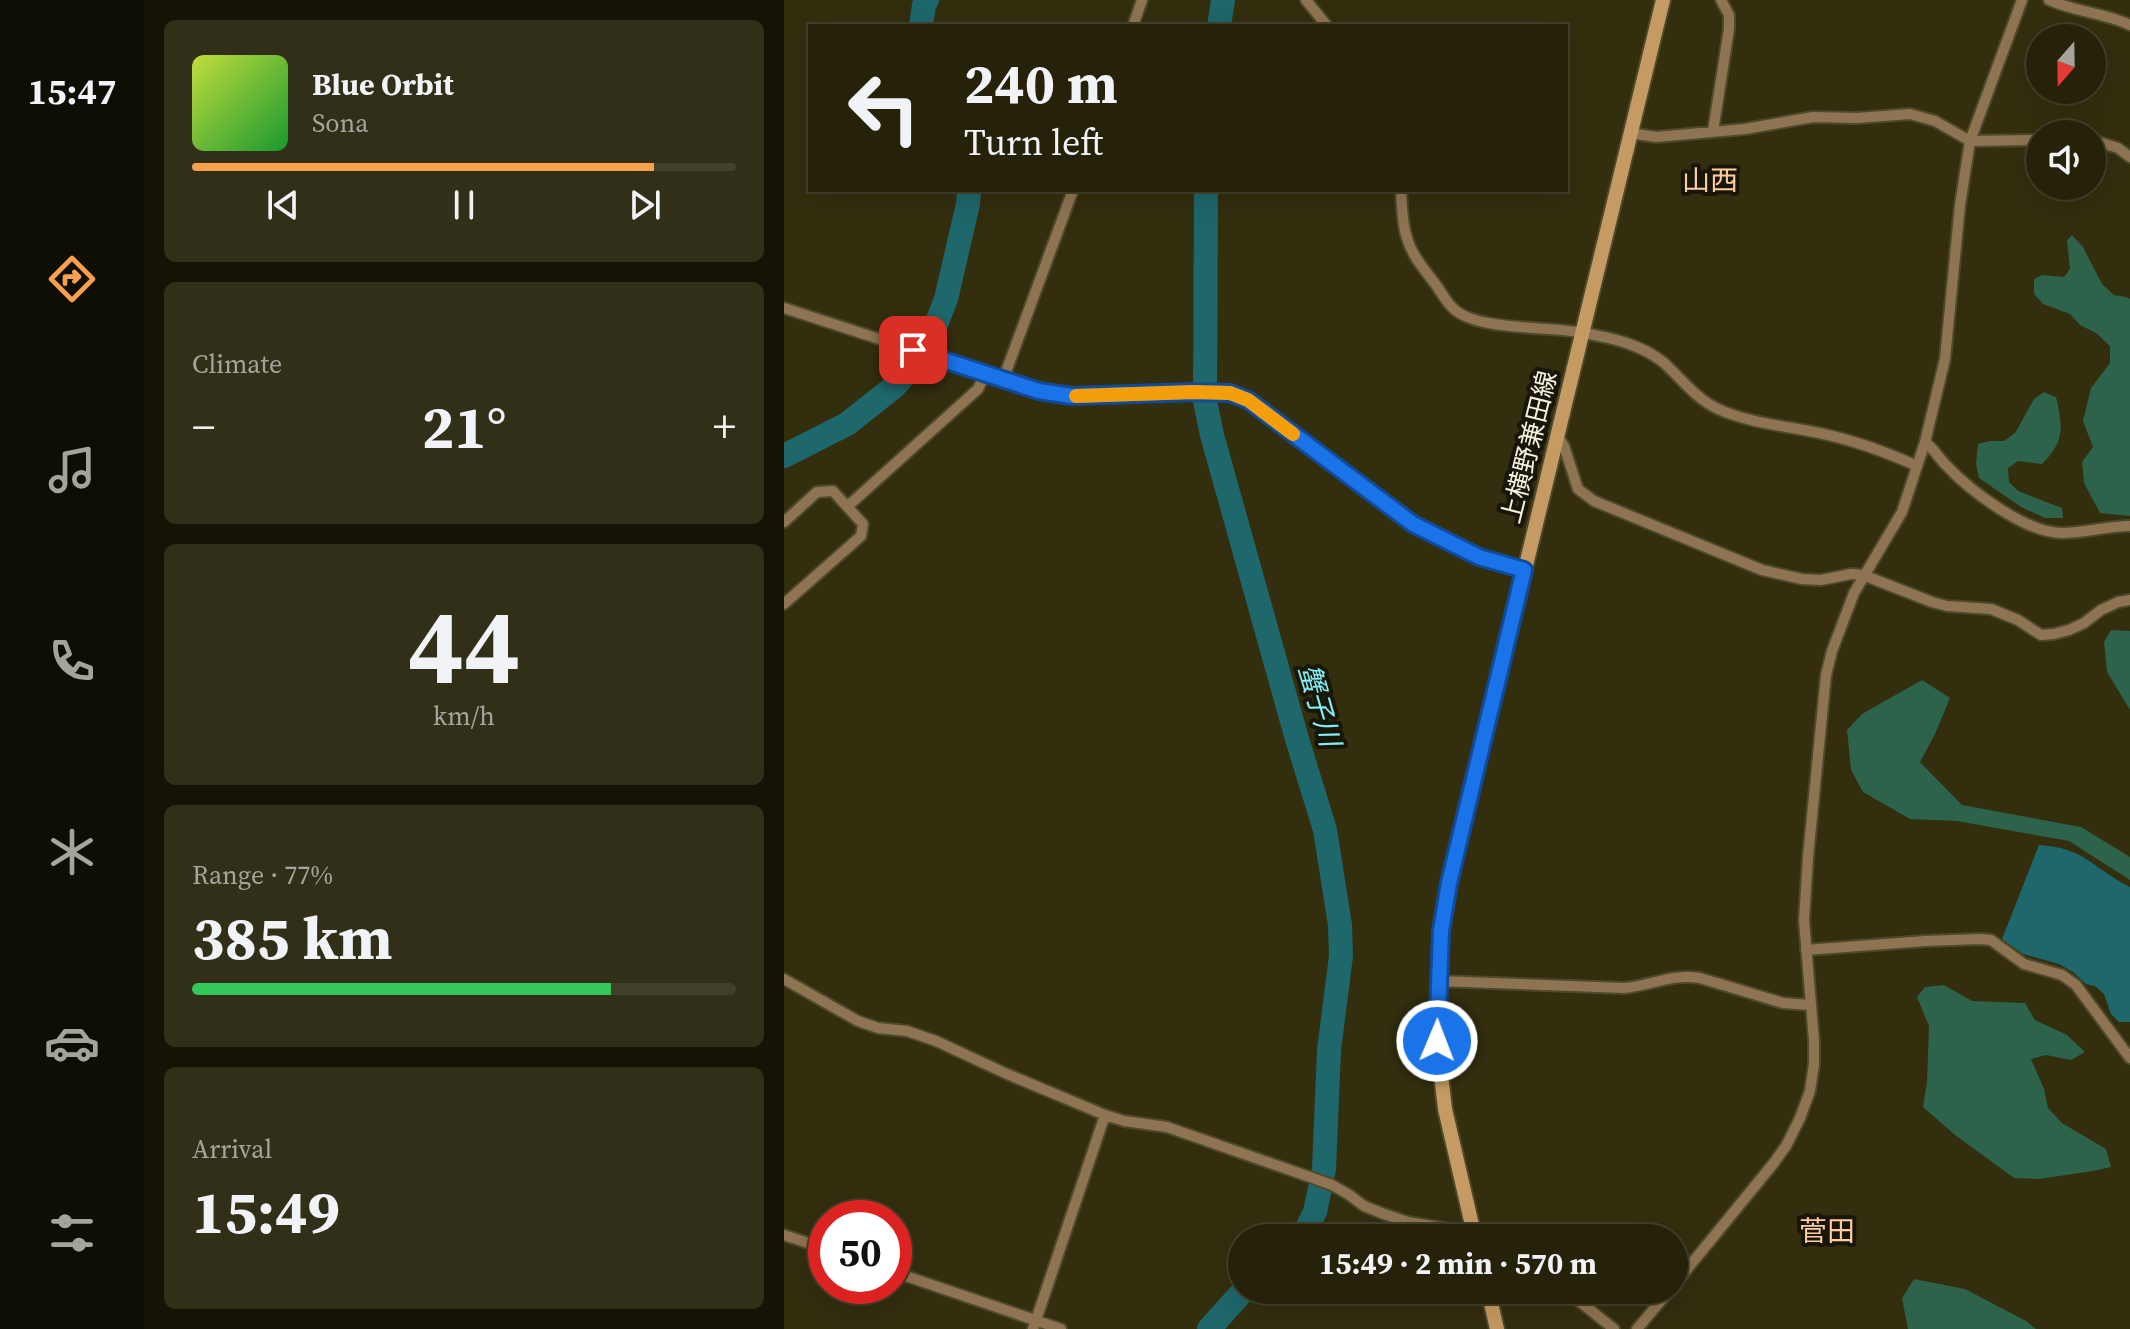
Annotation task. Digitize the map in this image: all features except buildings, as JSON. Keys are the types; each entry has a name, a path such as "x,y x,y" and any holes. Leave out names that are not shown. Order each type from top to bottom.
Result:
{"main road":[{"name":"上横野兼田線","path":"1476,1224 1445,1109 1437,1041 1441,931 1449,883 1663,0"},
{"path":"1491,1304 1497,1329"}],"street":[{"path":"1134,24 1142,0"},
{"path":"1306,0 1325,24"},
{"path":"1713,131 1729,29 1729,15 1721,0"},
{"path":"1688,1268 1786,1146 1810,1091 1814,1041 1804,920 1826,675 1854,593 1902,512 1925,442 1945,359 1960,205 1970,141 2022,0"},
{"path":"2049,0 2130,25"},
{"path":"1630,133 1656,137 1745,129 1813,117 1910,114 1935,121 1970,141 2026,140"},
{"path":"2106,144 2130,157"},
{"path":"1003,380 1072,192"},
{"path":"1401,192 1406,237 1416,257 1454,310 1493,324 1583,333 1627,343 1662,362 1716,408 1740,417 1824,434 1917,466"},
{"path":"784,308 1039,391 1071,396 1230,393 1248,400 1413,524 1479,557 1524,570"},
{"path":"848,506 978,389 985,374"},
{"path":"1557,436 1564,446 1578,489 1594,501 1762,570 1821,580 1851,574 1863,575 1947,606 1991,609 2018,620 2041,635 2069,630 2101,610 2130,600"},
{"path":"1925,442 1943,463 1988,500 2027,524 2061,533 2130,526"},
{"path":"784,522 817,492 833,491 863,524 861,536 784,604"},
{"path":"1806,950 1925,941 1991,940 2024,964 2062,975 2076,985 2130,1058"},
{"path":"1439,981 1624,988 1687,975 1783,1003 1810,1005"},
{"path":"784,979 858,1021 878,1028 907,1031 936,1041 1105,1115 1179,1131 1332,1185 1364,1206 1418,1224"},
{"path":"1035,1325 1105,1115"},
{"path":"784,1235 808,1243"},
{"path":"912,1279 1035,1325 1061,1329"},
{"path":"1583,1304 1614,1329"},
{"path":"1637,1329 1658,1304"}],"green space":[{"path":"2072,235 2083,247 2102,284 2114,295 2130,299 2130,516 2100,513 2084,483 2082,462 2093,447 2083,421 2091,388 2110,363 2110,346 2070,314 2043,304 2034,294 2034,279 2042,275 2064,277 2070,269 2067,240"},
{"path":"2044,392 2056,397 2061,425 2058,441 2042,464 2018,461 2008,468 2009,482 2018,491 2062,508 2063,518 2045,518 2021,507 1979,478 1976,464 1978,444 2004,441 2015,433 2034,399"},
{"path":"2111,630 2130,631 2130,710 2107,672 2104,642"},
{"path":"1922,680 1950,698 1920,762 1962,805 2081,827 2130,857 2130,880 2069,841 1957,821 1910,819 1863,792 1851,770 1847,730 1862,714"},
{"path":"1944,985 1972,1001 2025,1003 2035,1020 2067,1035 2085,1052 2071,1060 2046,1055 2031,1059 2044,1089 2048,1108 2062,1123 2106,1149 2111,1167 2039,1179 2014,1178 1923,1107 1929,1026 1917,997 1925,987"},
{"path":"1914,1279 1965,1289 2036,1329 1908,1329 1902,1298"}],"water":[{"path":"2039,845 2068,850 2130,887 2130,1022 2119,1022 2111,1014 2104,994 2095,986 2086,984 2059,964 2023,954 2002,939"}],"waterway":[{"path":"921,24 927,0"},
{"name":"蟹子川","path":"1219,24 1223,0"},
{"path":"784,456 847,424 895,386 911,368 946,299 969,192"},
{"name":"蟹子川","path":"1206,192 1205,401 1297,739 1325,830 1340,925 1341,956 1329,1050 1324,1169 1315,1212 1309,1224"},
{"name":"蟹子川","path":"1209,1329 1231,1304"}],"slow traffic":[{"path":"1076,396 1230,393 1248,400 1293,434"}],"district":[{"name":"山西","path":"1710,180"},
{"name":"菅田","path":"1827,1231"}],"route":[{"path":"913,350 1039,391 1071,396 1230,393 1248,400 1413,524 1479,557 1524,570 1449,883 1441,931 1437,1041"}]}
